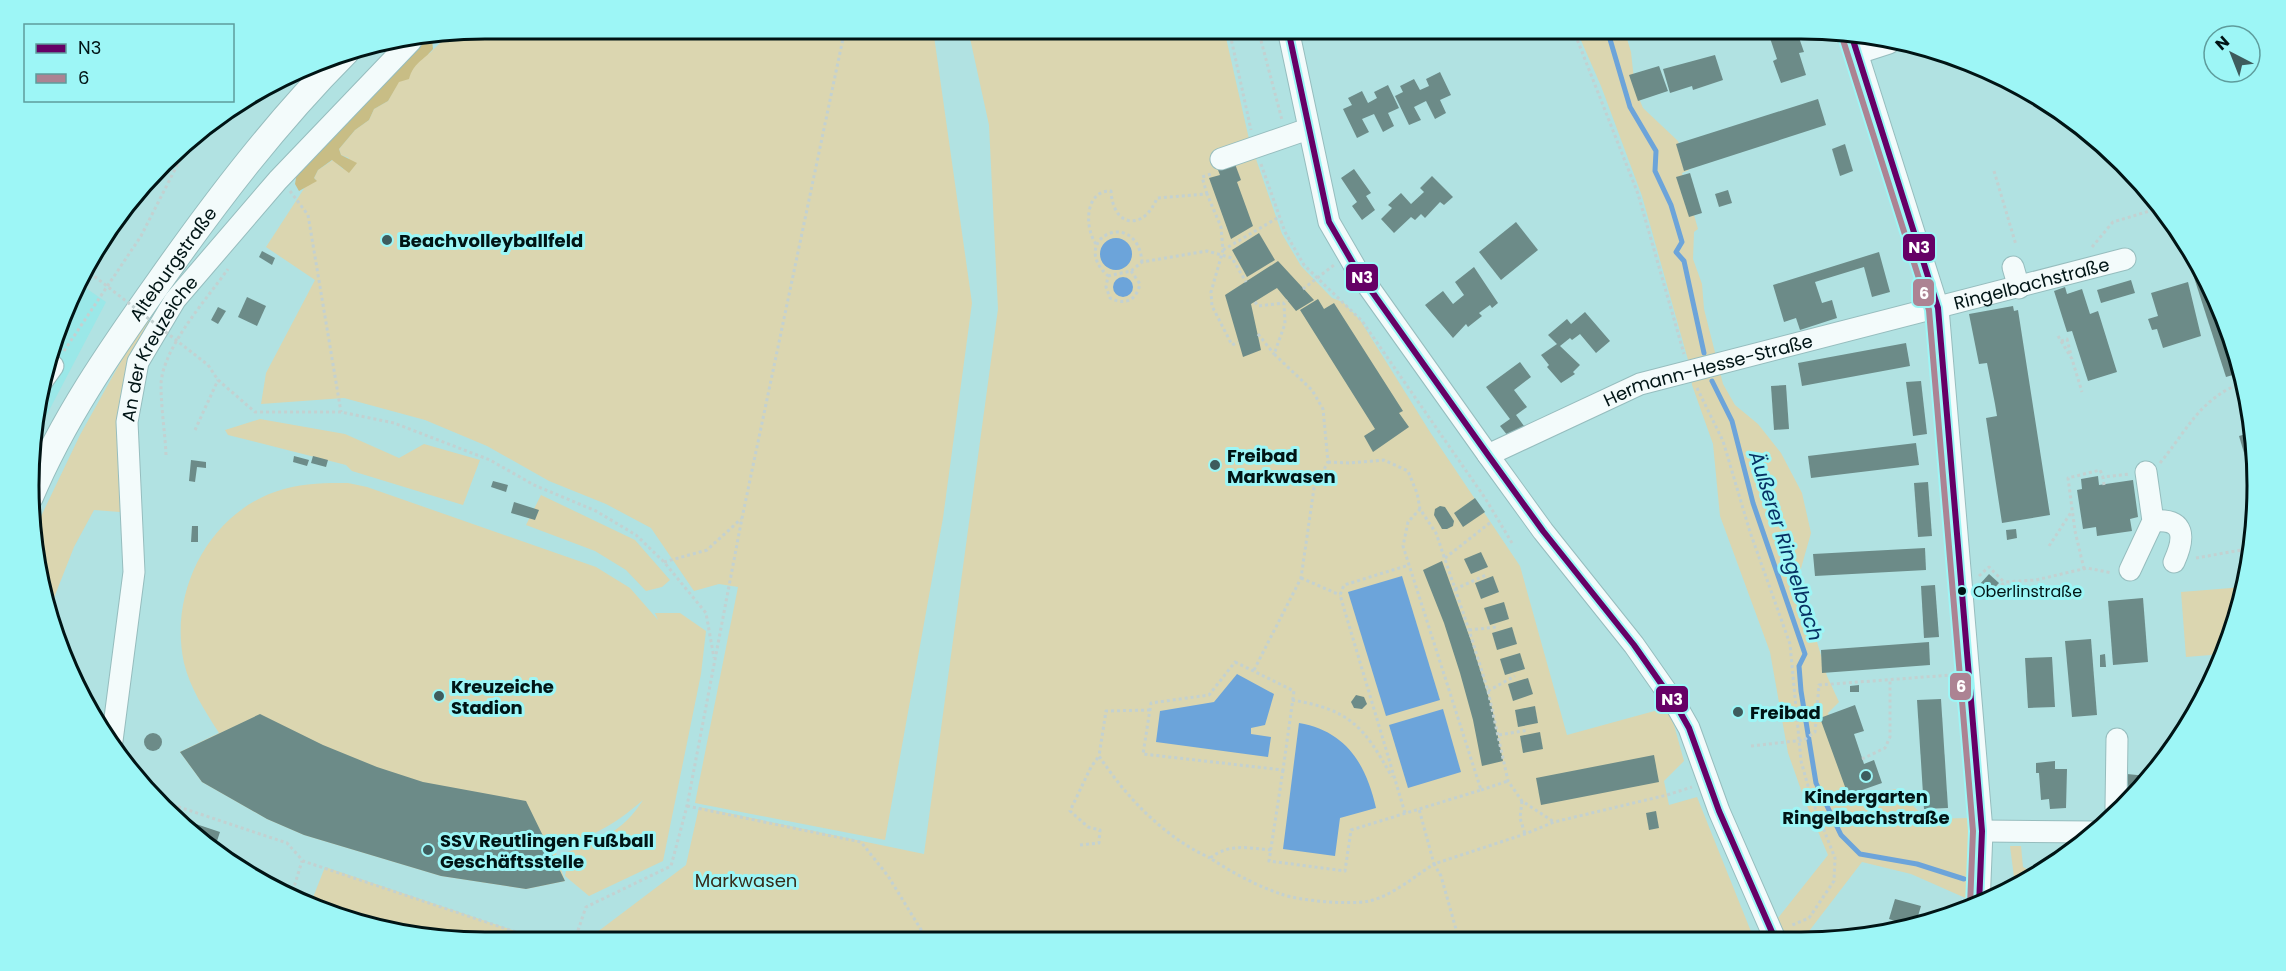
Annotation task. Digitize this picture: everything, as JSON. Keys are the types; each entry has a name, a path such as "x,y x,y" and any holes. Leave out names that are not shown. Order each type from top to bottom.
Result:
{"main road":[{"name":"Alteburgstraße","path":"39,478 63,428 126,325 250,159 333,66"}],"street":[{"path":"1290,39 1329,222 1348,254 1488,455 1543,531 1634,645 1676,705 1689,728 1708,781 1771,932"},
{"name":"Ringelbachstraße","path":"1855,45 1938,308 1967,584 1969,674 1982,831 1979,894"},
{"name":"An der Kreuzeiche","path":"113,733 134,572 128,422 138,362 176,300 278,180 406,47"},
{"path":"1220,165 1308,129"},
{"name":"Ringelbachstraße","path":"1938,308 2125,259"},
{"path":"2013,267 2019,288"},
{"name":"Hermann-Hesse-Straße","path":"1488,455 1640,384 1938,308"},
{"path":"2130,570 2153,521 2146,472"},
{"path":"2153,521 2175,522 2179,529 2182,546 2174,562"},
{"path":"2116,801 2117,739"},
{"path":"1982,831 2082,832"}],"path":[{"path":"577,932 586,907 671,866 687,806 742,518 843,39"},
{"path":"1261,39 1287,136"},
{"path":"1577,39 1638,194 1689,371 1723,441 1750,532 1790,645 1798,740 1812,800 1835,858 1834,881 1809,918 1781,932"},
{"path":"58,359 141,236 179,161"},
{"path":"1220,165 1202,177 1221,227 1222,251 1211,292 1212,306 1232,345 1238,342"},
{"path":"1994,171 2016,245"},
{"path":"278,180 298,199 308,215 341,412"},
{"path":"1108,276 1100,269 1094,256 1096,244 1091,233 1090,206 1096,194 1102,190 1111,191 1112,206 1116,214 1126,220 1136,221 1152,211 1157,198 1207,194"},
{"path":"2084,270 2095,241 2113,222 2152,210"},
{"path":"1108,276 1131,271 1142,262 1207,251 1222,251 1279,217"},
{"path":"1096,244 1106,234 1120,231 1132,236 1141,249 1142,262"},
{"path":"1222,251 1232,258 1245,282"},
{"path":"1303,289 1348,254"},
{"path":"166,455 161,386 163,372 180,337 231,266"},
{"path":"1108,276 1106,287 1110,298 1119,302 1129,302 1138,294 1140,284 1131,271"},
{"path":"92,275 208,365 218,380 255,412 341,412 394,423 490,460 534,485 596,511 636,535 664,562 706,613 715,661"},
{"path":"1255,302 1258,306 1286,302 1285,324 1274,354"},
{"path":"1254,670 1300,578 1314,488 1328,462 1323,409 1312,390 1274,354 1258,334"},
{"path":"2058,336 2072,359 2082,392"},
{"path":"195,430 218,380"},
{"path":"2103,477 2146,472 2159,464 2206,403 2225,389 2235,385"},
{"path":"1328,462 1350,464 1384,460 1408,471 1418,493 1419,509 1436,533 1469,630 1488,691 1508,781 1522,801 1554,822"},
{"path":"2084,569 2068,478 2100,470 2104,485"},
{"path":"1419,509 1408,522 1403,546 1481,790"},
{"path":"2049,546 2073,509"},
{"path":"664,562 707,550 742,518"},
{"path":"1445,558 1491,522"},
{"path":"2174,562 2242,550"},
{"path":"1405,813 1340,595 1344,585 1409,565"},
{"path":"2005,582 1989,567 1967,584 1987,599 2005,582 2036,580 2084,569 2109,574 2130,570"},
{"path":"1455,589 1486,575"},
{"path":"1300,578 1340,595"},
{"path":"1469,630 1497,627"},
{"path":"1283,770 1143,754 1151,703 1209,695 1235,662 1294,691 1292,700 1283,770 1269,861 1345,871 1352,830 1508,781"},
{"path":"1751,746 1804,740 1815,732 1819,685 1969,674"},
{"path":"1488,691 1515,676"},
{"path":"1862,759 1885,748 1890,737 1890,680"},
{"path":"1292,700 1325,706 1348,718 1365,734 1396,783"},
{"path":"1080,845 1100,843 1100,830 1088,827 1070,811 1091,766 1099,756 1106,711 1150,710"},
{"path":"1499,735 1528,730"},
{"path":"1099,756 1112,776 1146,813 1191,849 1282,895 1336,901 1369,901 1434,864 1554,822 1667,795 1708,781"},
{"path":"1522,801 1520,818 1525,834"},
{"path":"175,806 287,843 303,861 516,932"},
{"path":"687,806 861,842 888,876 922,932"},
{"path":"1419,809 1434,864 1441,876 1458,932"},
{"path":"1210,858 1219,851 1237,846 1271,850"},
{"path":"294,889 303,861"}],"shaded area":[{"path":"432,42 433,49 416,65 409,79 399,82 388,101 374,109 369,120 355,130 339,149 341,155 357,163 349,173 332,160 318,170 314,178 317,181 299,191 295,184 297,172 314,151 323,149 321,142 422,44"},
{"path":"1116,238 1127,243 1132,254 1127,265 1116,270 1105,265 1100,254 1105,243"},
{"path":"1119,277 1127,277 1133,283 1133,291 1127,297 1119,297 1113,291 1113,283"},
{"path":"85,288 106,302 44,419 54,370"},
{"path":"1402,576 1440,700 1386,716 1348,592"},
{"path":"1237,674 1274,694 1265,725 1251,728 1251,734 1271,737 1268,757 1156,742 1160,711 1214,702"},
{"path":"1443,709 1461,772 1408,788 1389,725"},
{"path":"1299,723 1329,733 1341,742 1360,764 1372,792 1376,808 1340,818 1335,856 1283,849"}],"green space":[{"path":"486,39 934,39 972,303 943,518 885,840 695,803 738,587 719,584 694,591 651,528 606,504 549,481 487,446 425,420 344,398 261,404 266,373 315,280 266,247 307,184 316,180 314,178 318,170 333,160 343,169 349,158 341,155 339,149 355,130 369,120 374,109 388,101 398,82 423,56 430,53 442,42"},
{"name":"Freibad Markwasen","path":"970,39 1226,39 1249,139 1282,234 1301,266 1332,298 1343,302 1360,320 1430,432 1520,566 1567,735 1669,707 1684,761 1664,781 1669,805 1697,797 1751,932 597,932 686,865 699,807 924,854 998,309 989,125"},
{"path":"1580,39 1627,39 1631,52 1635,89 1643,108 1678,141 1689,170 1682,173 1698,229 1694,232 1693,259 1702,284 1704,309 1723,384 1735,405 1758,424 1781,453 1802,493 1811,533 1796,586 1800,607 1813,628 1827,676 1839,702 1828,713 1859,801 1895,789 1927,819 1969,818 1970,898 1911,874 1862,862 1809,932 1779,932 1774,923 1828,855 1788,753 1770,652 1720,516 1713,444 1692,385 1690,367 1642,196 1601,86"},
{"path":"145,318 156,327 124,423 120,512 94,510 74,547 54,599 40,518 80,435"},
{"path":"260,419 345,434 399,458 424,444 480,460 463,505 352,471 346,465 228,435 225,430"},
{"name":"Kreuzeiche Stadion","path":"348,483 367,487 596,567 630,588 658,620 655,613 680,613 706,631 701,674 663,861 589,896 565,876 567,866 560,854 597,841 618,828 643,800 602,830 554,847 565,881 526,889 441,876 304,835 267,819 202,782 180,752 219,733 190,681 184,663 181,635 183,608 189,581 201,556 216,534 235,514 258,499 284,489 300,486"},
{"path":"541,495 635,540 670,580 662,587 646,591 626,570 595,551 526,525"},
{"path":"2235,588 2213,655 2186,657 2181,592"},
{"path":"2010,846 2021,846 2023,867 2028,870 2014,877"},
{"path":"325,867 518,932 427,928 370,917 313,897"}],"building":[{"path":"1770,39 1799,39 1804,52 1799,53 1806,75 1781,83 1773,61 1777,59"},
{"path":"1715,55 1723,80 1693,90 1692,86 1670,93 1663,69"},
{"path":"1659,66 1668,91 1638,101 1629,75"},
{"path":"1440,72 1451,95 1440,100 1446,113 1435,119 1426,101 1414,107 1421,120 1409,125 1395,96 1403,92 1400,86 1414,79 1420,90 1429,86 1426,79"},
{"path":"1388,85 1399,108 1388,113 1394,126 1383,132 1374,114 1362,119 1369,132 1357,138 1343,109 1352,105 1348,98 1362,91 1368,103 1377,98 1374,92"},
{"path":"1818,99 1826,125 1684,171 1676,144"},
{"path":"1845,144 1853,171 1840,176 1832,149"},
{"path":"1235,164 1241,180 1237,182 1253,226 1231,239 1209,178 1220,175 1218,170"},
{"path":"1354,169 1371,193 1366,196 1375,210 1362,220 1352,206 1357,202 1341,178"},
{"path":"1690,173 1702,213 1689,217 1676,177"},
{"path":"1432,176 1453,197 1444,205 1440,202 1425,218 1421,214 1415,220 1411,217 1394,233 1381,219 1392,208 1388,205 1401,193 1411,204 1424,192 1420,188"},
{"path":"1728,190 1732,203 1719,207 1715,194"},
{"path":"1516,222 1538,250 1501,280 1479,252"},
{"path":"1259,233 1275,260 1247,277 1232,250"},
{"path":"262,251 275,258 272,265 259,257"},
{"path":"1879,252 1890,292 1872,297 1864,267 1815,282 1822,303 1832,300 1837,318 1800,330 1796,318 1784,322 1773,285"},
{"path":"1278,261 1314,300 1296,311 1277,288 1251,304 1261,350 1243,357 1225,295"},
{"path":"1474,267 1498,303 1492,308 1490,305 1479,313 1482,316 1468,327 1466,324 1453,338 1425,305 1443,291 1453,304 1464,295 1455,282"},
{"path":"2192,271 2223,342 2233,375 2226,377"},
{"path":"2131,280 2135,293 2101,303 2097,290"},
{"path":"2188,282 2201,336 2163,348 2157,329 2152,330 2148,319 2158,316 2151,293"},
{"path":"2065,287 2067,294 2082,289 2090,314 2098,311 2117,372 2088,381 2072,331 2067,332 2054,291"},
{"path":"247,297 266,306 257,326 238,317"},
{"path":"1318,299 1324,309 1334,303 1403,411 1399,413 1409,427 1373,452 1364,436 1375,429 1300,310"},
{"path":"2013,306 2014,311 2018,310 2050,515 2002,523 1986,418 1997,416 1987,363 1979,364 1969,314"},
{"path":"218,307 226,311 218,324 211,320"},
{"path":"1585,312 1610,341 1596,353 1580,334 1560,346 1580,365 1573,372 1575,374 1561,383 1547,367 1549,365 1541,355 1557,344 1548,335 1567,319 1571,324"},
{"path":"1906,343 1910,366 1802,386 1798,363"},
{"path":"1520,362 1531,377 1514,390 1527,407 1516,415 1527,430 1512,441 1500,426 1510,419 1486,387"},
{"path":"1921,381 1927,434 1913,436 1906,382"},
{"path":"1786,385 1789,429 1774,430 1771,386"},
{"path":"2244,435 2246,460 2239,436"},
{"path":"1916,443 1919,465 1811,478 1808,456"},
{"path":"294,456 309,460 307,466 293,462"},
{"path":"313,456 328,460 326,467 311,463"},
{"path":"191,460 206,462 206,468 197,467 195,482 189,481"},
{"path":"2098,476 2099,485 2133,480 2138,517 2130,519 2132,531 2097,536 2096,527 2083,529 2077,490 2082,489 2081,479"},
{"path":"493,481 508,485 506,492 491,487"},
{"path":"1928,482 1932,536 1918,537 1914,483"},
{"path":"1475,498 1485,512 1463,527 1454,513"},
{"path":"514,502 539,510 535,520 511,513"},
{"path":"1440,506 1445,507 1454,521 1453,526 1447,529 1442,529 1434,515 1435,509"},
{"path":"192,526 198,526 198,542 191,542"},
{"path":"2016,529 2017,538 2007,540 2006,530"},
{"path":"1925,548 1926,570 1815,576 1813,554"},
{"path":"1481,552 1488,567 1471,574 1464,559"},
{"path":"1442,561 1492,708 1503,761 1482,766 1473,720 1460,673 1444,623 1423,570"},
{"path":"1989,574 1999,583 1990,593 1980,584"},
{"path":"1493,576 1499,592 1481,599 1475,583"},
{"path":"1935,585 1939,637 1924,638 1921,586"},
{"path":"2143,598 2148,662 2113,665 2108,601"},
{"path":"1504,602 1509,619 1490,625 1484,608"},
{"path":"1512,627 1517,644 1497,650 1492,633"},
{"path":"2091,639 2097,715 2072,717 2065,641"},
{"path":"1929,642 1930,665 1822,673 1821,650"},
{"path":"1520,653 1525,669 1505,675 1500,659"},
{"path":"2105,654 2106,667 2100,667 2100,655"},
{"path":"2052,657 2055,707 2028,708 2025,658"},
{"path":"1528,678 1533,694 1513,701 1508,684"},
{"path":"1859,685 1859,692 1850,692 1850,686"},
{"path":"1356,695 1364,697 1367,704 1362,709 1354,708 1351,702"},
{"path":"1941,699 1948,808 1924,809 1917,700"},
{"path":"1855,705 1864,731 1854,734 1864,764 1874,760 1882,783 1848,795 1820,718"},
{"path":"1535,706 1538,723 1518,727 1515,710"},
{"path":"260,714 323,745 377,767 423,782 526,801 565,881 526,889 441,876 304,835 267,819 202,782 180,752"},
{"path":"1540,732 1543,749 1523,753 1520,736"},
{"path":"153,733 159,736 162,742 159,748 153,751 147,748 144,742 147,736"},
{"path":"1654,755 1659,782 1541,805 1536,778"},
{"path":"2055,761 2055,769 2067,769 2066,808 2050,809 2049,799 2041,800 2036,763"},
{"path":"2127,774 2140,775 2136,780 2128,788"},
{"path":"1656,811 1659,828 1649,830 1646,813"},
{"path":"194,823 220,832 217,842"},
{"path":"1895,899 1921,906 1919,916 1895,922 1889,919"}],"waterway":[{"name":"Äußerer Ringelbach","path":"1610,39 1630,107 1656,151 1655,171 1671,205 1682,242 1676,252 1684,261 1704,353"},
{"name":"Äußerer Ringelbach","path":"1712,381 1732,421 1753,503 1805,654 1799,666 1801,691 1816,783 1841,835 1860,854 1917,864 1964,879"}],"transit line":[{"name":"N3","path":"1290,39 1329,222 1358,272 1488,455 1543,531 1634,645 1676,705 1689,728 1719,811 1772,932"},
{"name":"6","path":"1843,41 1929,310 1973,831 1970,898"},
{"name":"N3","path":"1854,42 1938,308 1982,831 1979,894"}],"place":[{"name":"Beachvolleyballfeld","path":"387,240"},
{"name":"Freibad Markwasen","path":"1215,465"},
{"name":"Oberlinstraße","path":"1962,591"},
{"name":"Kreuzeiche Stadion","path":"439,696"},
{"name":"Freibad","path":"1738,712"},
{"name":"Kindergarten Ringelbachstraße","path":"1866,776"},
{"name":"SSV Reutlingen Fußball Geschäftsstelle","path":"428,850"}],"park label":[{"name":"Markwasen","path":"746,880"}]}
